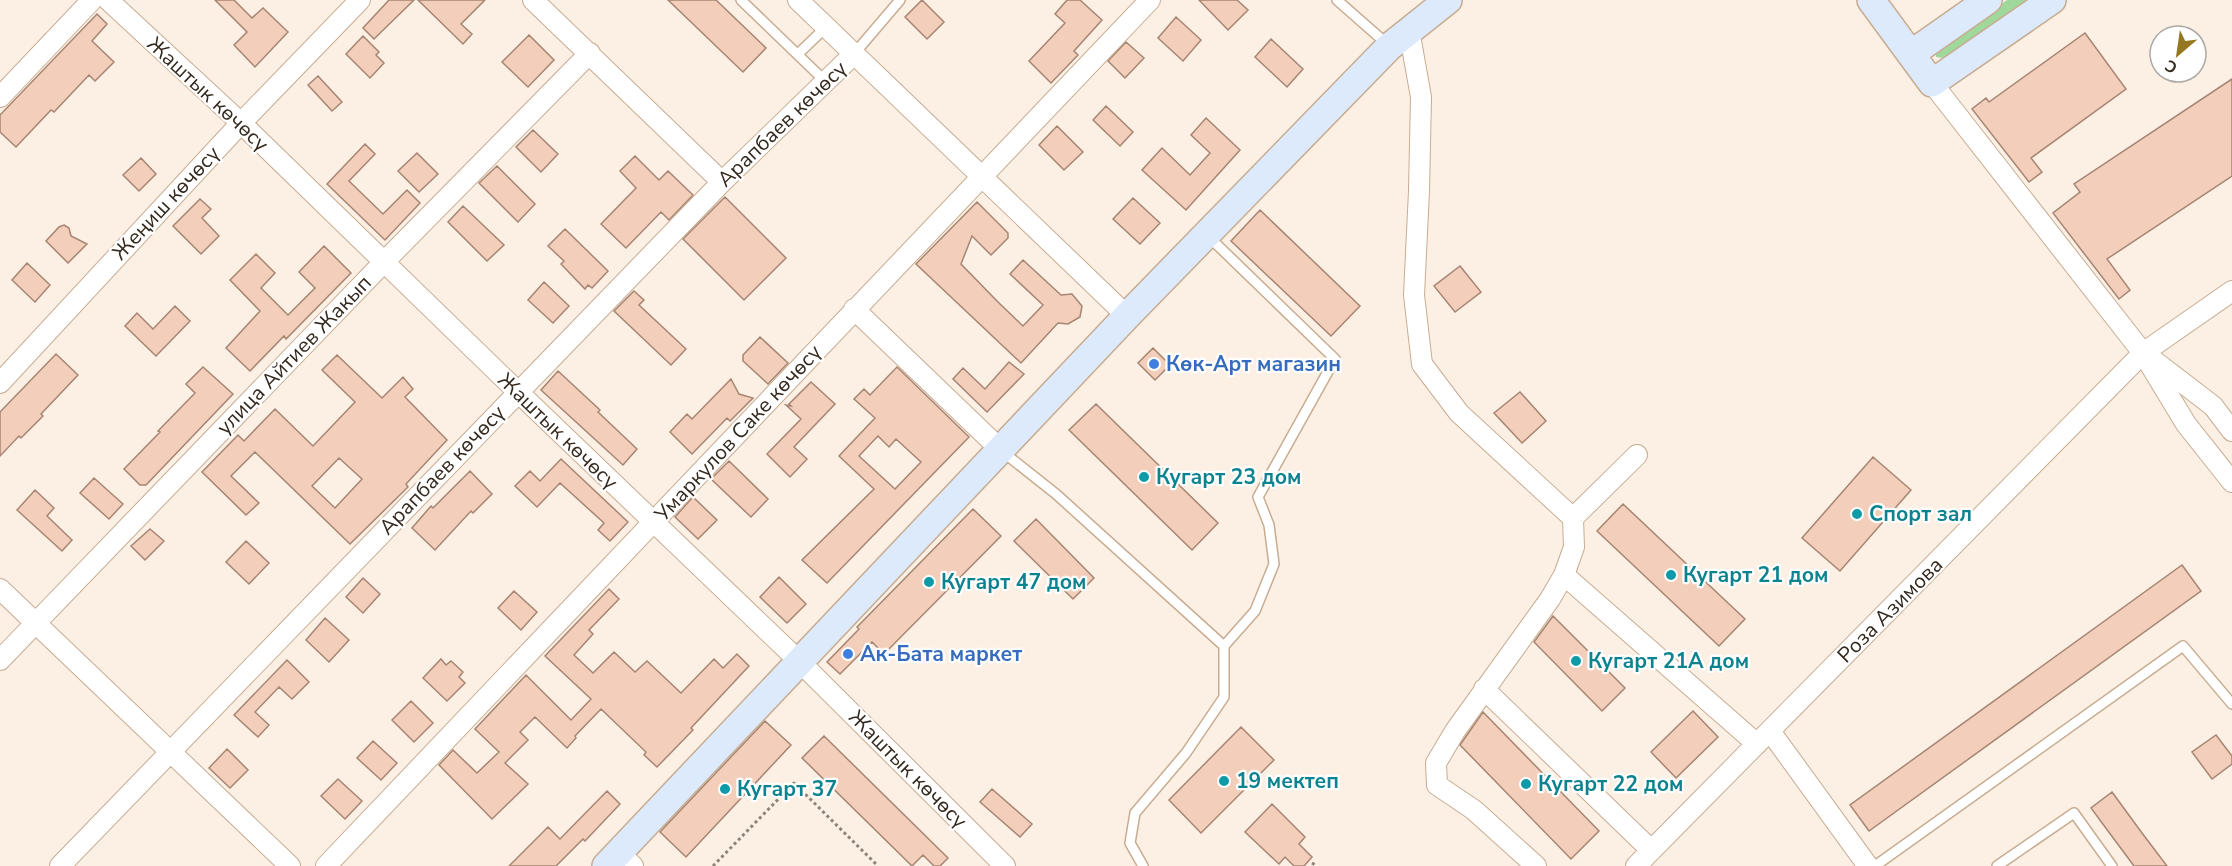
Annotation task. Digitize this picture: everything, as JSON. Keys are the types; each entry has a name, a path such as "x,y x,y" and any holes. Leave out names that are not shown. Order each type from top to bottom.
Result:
{"main road":[{"path":"619,861 800,662 1127,316 1399,38 1446,0"},
{"path":"1871,0 1932,83 2052,0"},
{"path":"1911,54 1988,0"}],"street":[{"path":"0,97 92,0"},
{"name":"Жаштык көчөсү","path":"108,0 241,123 800,662 996,863"},
{"name":"Жеңиш көчөсү","path":"0,383 241,123 360,0"},
{"path":"533,0 722,182"},
{"path":"798,0 1127,316"},
{"name":"Умаркулов Саке көчөсү","path":"326,866 1150,0"},
{"path":"1399,38 1421,97 1414,295 1422,364 1459,413 1573,518 1574,547 1564,575 1436,762 1437,785 1474,810 1536,866"},
{"name":"улица Айтиев Жакып","path":"0,660 384,262 590,53"},
{"name":"Арапбаев көчөсү","path":"60,866 722,182 854,54"},
{"path":"1932,83 2143,352 2186,424 2232,482"},
{"name":"Роза Азимова","path":"1636,866 2143,352 2232,291"},
{"path":"854,309 1001,450"},
{"path":"2143,352 2213,406 2232,431"},
{"path":"1573,518 1637,455"},
{"path":"1564,575 1763,738 1868,866"},
{"path":"0,589 290,866"},
{"path":"1484,689 1651,850"}],"lane":[{"path":"741,0 826,82"},
{"path":"854,54 900,0"},
{"path":"1337,0 1399,38"},
{"path":"798,54 826,27"},
{"path":"1143,866 1130,843 1136,813 1186,753 1224,697 1224,646 1255,611 1275,564 1269,525 1258,496 1335,359 1207,234"},
{"path":"1001,450 1056,494 1224,646"},
{"path":"1875,866 2183,646 2232,704"},
{"path":"1997,866 2073,813 2112,866"}],"path":[{"path":"713,866 794,783 878,866"},
{"path":"1312,862 1317,866"}],"green space":[{"path":"2007,0 2030,0 1949,55 1942,58 1936,57 1936,51 1943,45"}],"building":[{"path":"215,0 234,0 252,18 263,8 288,32 255,67 234,45 247,32"},
{"path":"389,0 414,0 374,39 363,28"},
{"path":"418,0 485,0 461,24 472,34 463,44"},
{"path":"668,0 716,0 766,48 743,72"},
{"path":"922,0 944,22 927,39 905,17"},
{"path":"1067,0 1080,0 1102,20 1074,51 1078,55 1051,83 1029,61 1065,23 1055,14"},
{"path":"1199,0 1237,0 1248,10 1228,30"},
{"path":"97,14 107,24 92,41 114,62 95,81 89,75 16,147 0,132 0,115"},
{"path":"1176,17 1201,40 1183,61 1158,38"},
{"path":"2085,33 2126,89 2031,158 2042,172 2029,182 1972,109 1986,98 1989,102"},
{"path":"529,35 554,60 528,87 502,62"},
{"path":"363,36 379,52 376,55 384,63 370,78 346,54"},
{"path":"1271,39 1303,69 1287,87 1255,57"},
{"path":"1126,42 1144,58 1125,78 1108,61"},
{"path":"318,76 342,102 332,111 308,85"},
{"path":"2232,79 2232,176 2107,259 2130,290 2119,299 2053,213 2080,192 2074,184"},
{"path":"1106,106 1133,132 1120,146 1093,120"},
{"path":"1206,118 1240,150 1186,210 1142,170 1162,148 1190,175 1210,153 1191,135"},
{"path":"1057,126 1083,152 1064,170 1039,145"},
{"path":"533,130 558,154 541,172 516,147"},
{"path":"365,144 375,154 349,181 383,214 407,190 420,203 385,240 327,184"},
{"path":"417,153 438,174 419,192 398,171"},
{"path":"635,156 659,180 668,171 693,195 669,220 661,212 626,248 601,224 636,188 620,171"},
{"path":"141,158 156,174 139,191 123,175"},
{"path":"497,166 535,204 518,222 479,183"},
{"path":"725,197 786,258 744,300 683,239"},
{"path":"1133,198 1160,223 1140,244 1113,219"},
{"path":"200,199 211,209 202,218 219,236 201,254 173,226"},
{"path":"977,202 1008,233 1008,238 991,255 972,236 961,264 998,302 1023,326 1043,305 1010,274 1023,260 1061,295 1072,294 1082,306 1080,317 1068,324 1058,323 1021,363 916,264"},
{"path":"463,206 504,245 487,261 448,222"},
{"path":"1260,210 1360,306 1331,336 1231,241"},
{"path":"64,225 69,228 71,236 87,244 68,263 46,241 59,227"},
{"path":"565,229 608,271 592,288 588,285 585,289 561,264 564,261 548,246"},
{"path":"324,246 351,273 286,339 284,336 250,371 226,348 260,311 230,280 256,254 275,273 261,288 288,315 315,288 299,272"},
{"path":"27,263 50,285 35,302 12,280"},
{"path":"1460,266 1481,292 1455,312 1434,286"},
{"path":"544,282 569,306 553,323 528,300"},
{"path":"634,291 644,300 639,305 686,349 671,365 614,311"},
{"path":"175,306 190,321 156,356 125,326 137,313 153,329"},
{"path":"760,337 788,363 768,384 743,361 743,355"},
{"name":"Көк-Арт магазин","path":"1153,348 1170,365 1155,380 1138,363"},
{"path":"56,354 78,375 41,414 43,416 0,456 0,412"},
{"path":"337,355 382,398 403,377 413,389 405,397 447,440 406,484 408,487 350,544 255,452 231,476 259,503 246,515 202,472 238,435 244,441 275,409 313,446 355,402 322,370","holes":["339,458 362,479 335,508 312,486"]},
{"path":"1009,362 1024,374 987,412 953,379 963,368 985,389"},
{"path":"203,367 233,394 146,485 140,485 124,469 195,393 186,384"},
{"path":"897,367 969,437 827,583 802,560 874,489 839,456 875,418 854,399 864,389 870,395","holes":["878,436 889,447 896,439 921,462 895,489 859,456"]},
{"path":"558,371 637,449 623,465 541,390"},
{"path":"731,379 739,394 753,398 730,421 727,418 692,454 670,432 687,414 692,419"},
{"path":"811,382 835,404 794,447 807,459 790,477 767,454 801,419 786,405 791,406 789,404"},
{"path":"1520,392 1546,421 1522,443 1494,413"},
{"name":"Кугарт 23 дом","path":"1096,404 1218,523 1192,550 1069,430"},
{"name":"Спорт зал","path":"1873,457 1911,490 1840,571 1802,538"},
{"path":"561,459 628,522 610,541 598,530 604,523 560,483 537,507 515,486 530,471 540,481"},
{"path":"729,461 768,499 751,517 711,479"},
{"path":"470,471 492,494 473,513 471,511 435,550 412,528 431,506 433,508"},
{"path":"94,478 123,504 109,519 80,493"},
{"path":"35,490 54,508 47,516 72,540 62,551 17,510"},
{"path":"693,497 717,520 698,539 675,517"},
{"name":"Кугарт 21 дом","path":"1623,504 1745,619 1719,646 1597,531"},
{"name":"Кугарт 47 дом","path":"973,509 1001,536 884,654 872,642 840,674 827,662 859,629 857,627"},
{"path":"1036,519 1094,578 1073,599 1014,541"},
{"path":"150,529 164,541 145,560 131,546"},
{"path":"246,541 269,563 249,584 226,562"},
{"path":"2182,565 2201,591 1869,831 1850,805"},
{"path":"779,577 806,604 787,623 760,597"},
{"path":"363,578 380,594 363,613 346,597"},
{"path":"609,589 619,599 589,630 593,634 574,655 593,673 614,652 635,672 647,661 681,693 714,659 723,668 737,654 749,666 657,767 644,755 646,752 601,709 575,736 576,738 567,748 535,717 520,732 528,740 505,763 528,784 492,819 439,765 453,750 477,773 499,752 475,729 526,675 571,720 591,699 545,656"},
{"path":"514,591 537,612 521,630 498,608"},
{"name":"Кугарт 21А дом","path":"1553,616 1625,688 1602,711 1534,642"},
{"path":"325,618 349,640 329,662 306,640"},
{"path":"441,659 446,665 451,661 463,672 459,677 465,683 447,701 423,678"},
{"path":"287,660 309,682 292,699 279,687 255,712 269,725 258,737 234,715"},
{"path":"411,701 433,723 414,742 392,720"},
{"path":"1693,711 1718,737 1676,778 1651,752"},
{"name":"Кугарт 22 дом","path":"1483,712 1599,831 1571,859 1460,745"},
{"name":"Кугарт 37","path":"765,721 791,745 686,857 660,832"},
{"name":"19 мектеп","path":"1241,727 1274,760 1201,833 1169,800"},
{"path":"2216,735 2232,756 2232,764 2212,779 2192,752"},
{"name":"Кугарт 37","path":"824,736 948,858 940,866 934,866 923,855 912,866 802,758"},
{"path":"373,741 397,763 381,780 357,758"},
{"path":"227,749 248,770 230,788 209,768"},
{"path":"338,779 362,801 345,819 321,796"},
{"path":"992,789 1032,824 1020,837 980,802"},
{"path":"607,791 620,804 585,841 583,839 556,866 509,866 548,827 560,839"},
{"path":"2112,792 2167,866 2134,866 2091,808"},
{"path":"1272,804 1305,837 1299,844 1312,857 1304,866 1294,866 1285,857 1279,864 1245,832"}],"place":[{"name":"Көк-Арт магазин","path":"1154,364"},
{"name":"Кугарт 23 дом","path":"1144,477"},
{"name":"Спорт зал","path":"1857,514"},
{"name":"Кугарт 21 дом","path":"1671,575"},
{"name":"Кугарт 47 дом","path":"929,582"},
{"name":"Ак-Бата маркет","path":"848,654"},
{"name":"Кугарт 21А дом","path":"1576,661"},
{"name":"19 мектеп","path":"1224,781"},
{"name":"Кугарт 22 дом","path":"1526,784"},
{"name":"Кугарт 37","path":"725,789"}]}
